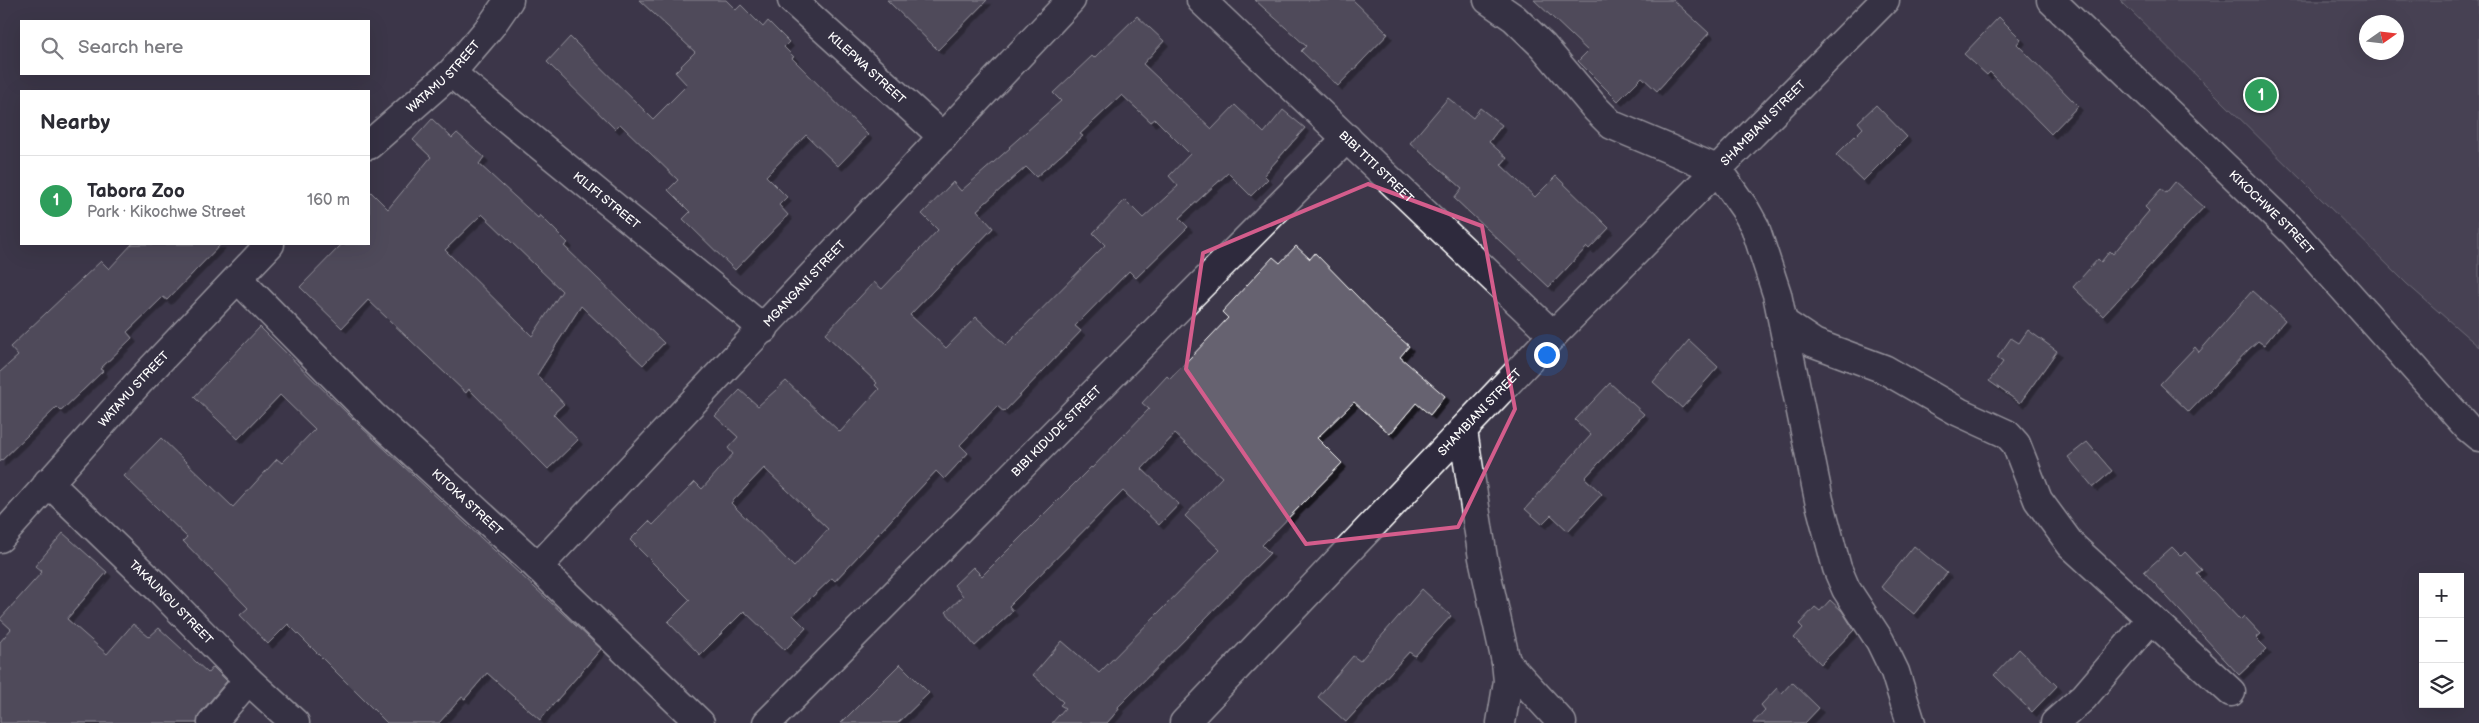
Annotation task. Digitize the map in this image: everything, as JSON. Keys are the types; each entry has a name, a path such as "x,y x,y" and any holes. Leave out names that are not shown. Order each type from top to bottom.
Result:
{"street":[{"name":"WATAMU STREET","path":"370,144 450,73 491,26 509,0"},
{"name":"KILEPWA STREET","path":"792,0 943,137"},
{"name":"MGANGANI STREET","path":"538,567 764,329 1071,0"},
{"name":"BIBI TITI STREET","path":"1201,0 1553,335"},
{"path":"1488,0 1514,18 1543,46 1596,109 1612,125 1717,170 1755,227 1784,323 1819,500 1833,553 1846,589 1880,641 1895,672 1911,723"},
{"name":"SHAMBIANI STREET","path":"1184,723 1364,532 1463,432 1553,335 1885,0"},
{"name":"KIKOCHWE STREET","path":"2051,0 2294,233 2395,348 2468,428 2479,437"},
{"name":"KILIFI STREET","path":"450,73 764,329"},
{"name":"BIBI KIDUDE STREET","path":"766,723 1347,138"},
{"name":"WATAMU STREET","path":"0,538 141,380 269,245"},
{"name":"KITOKA STREET","path":"238,279 372,415 538,567 700,723"},
{"path":"1784,323 1814,343 1884,369 1959,412 2007,434 2016,444 2038,500 2070,545 2231,692"},
{"path":"1463,432 1484,558 1506,662 1508,681 1500,723"},
{"name":"TAKAUNGU STREET","path":"48,482 160,590 248,680 296,723"},
{"path":"2055,723 2084,697 2150,620"},
{"path":"1506,662 1562,723"},
{"path":"212,723 248,680"}],"highlighted area":[{"path":"1368,184 1482,226 1515,409 1458,527 1306,544 1186,369 1203,253"}],"shaded area":[{"path":"2120,0 2479,0 2479,347 2407,284"}],"building":[{"path":"639,0 726,0 736,10 741,5 763,27 768,21 789,42 784,47 794,57 792,58 868,135 838,166 806,135 766,176 787,197 779,205 788,215 735,270 683,219 690,212 668,190 678,180 620,124 615,129 547,62 570,37 653,119 687,85 675,72 695,52"},
{"path":"887,0 987,0 938,50"},
{"path":"1255,0 1353,0 1388,34 1338,86 1301,51 1306,46"},
{"path":"1534,0 1673,0 1709,33 1657,91 1642,77 1618,101 1578,61 1588,51"},
{"path":"1137,16 1164,41 1143,64 1212,129 1235,105 1264,133 1283,110 1305,128 1264,175 1268,179 1251,196 1228,173 1179,218 1188,227 1136,278 1129,271 1075,326 1081,331 1004,412 997,406 960,445 968,453 944,479 936,471 835,581 832,578 793,615 806,628 785,650 744,611 700,655 668,622 690,600 630,540 649,521 653,525 695,482 702,489 733,454 728,448 738,437 715,416 740,390 758,406 786,381 840,432 879,389 875,385 877,383 825,334 874,282 882,289 938,230 922,214 953,182 961,191 1010,148 1061,101 1053,93 1092,56 1094,58","holes":["1122,95 1151,122 1155,119 1190,154 1169,176 1178,186 1143,218 1125,200 1093,233 1105,245 1006,345 976,317 946,348 910,315 993,228 977,210 1026,167 1036,177 1083,136 1080,134","764,468 828,529 794,567 731,503"]},
{"path":"1999,17 2021,39 2017,44 2078,106 2051,134 1990,72 1987,75 1964,54"},
{"path":"1448,98 1473,118 1480,108 1502,125 1489,142 1507,158 1501,165 1535,197 1556,176 1609,228 1589,249 1587,247 1549,287 1454,198 1462,188 1410,143"},
{"path":"1876,105 1907,137 1863,181 1836,155 1863,128 1858,122"},
{"path":"432,119 452,138 457,133 484,157 479,164 538,218 540,215 568,243 564,246 664,343 643,365 581,306 537,375 564,404 553,414 578,440 548,469 469,389 466,393 368,300 342,328 300,287 341,245 370,245 370,191 388,209 431,157 413,140","holes":["482,214 562,291 532,336 445,250"]},
{"path":"2175,182 2204,207 2103,316 2073,287 2098,259 2101,262 2110,251 2113,254 2149,211 2145,207 2161,189 2166,193"},
{"path":"131,245 220,245 167,300 163,297 127,332 132,338 100,369 103,371 61,411 57,407 0,462 0,372 18,356 10,347 101,261 109,269"},
{"path":"1296,246 1310,259 1315,253 1387,327 1409,346 1400,357 1445,396 1430,415 1416,403 1390,434 1354,402 1317,438 1342,463 1262,545 1270,553 1118,707 1119,709 1107,723 1052,723 1065,708 1060,705 1063,702 1033,675 1062,641 1099,673 1220,550 1185,516 1222,477 1175,434 1142,469 1179,504 1159,525 1123,491 1009,606 1013,611 975,646 946,612 963,596 954,585 973,567 982,576 1092,468 1149,409 1142,403 1167,376 1170,379 1228,318 1222,312 1273,257 1280,263"},
{"path":"2252,291 2285,320 2264,345 2258,341 2249,349 2189,412 2160,384 2195,347 2199,352"},
{"path":"260,327 361,427 601,649 540,720 487,673 465,699 462,697 439,723 387,723 288,624 268,644 240,615 248,608 183,541 187,537 124,476 161,438 233,507 277,459 282,463 315,429 280,395 238,439 194,397"},
{"path":"2028,330 2057,351 2020,403 1989,381 2003,362 1997,358 2011,338 2019,343"},
{"path":"1689,340 1718,367 1682,408 1653,382"},
{"path":"1610,383 1644,414 1585,478 1602,494 1568,531 1551,515 1542,524 1525,509 1591,435 1575,420"},
{"path":"2087,442 2112,471 2093,487 2068,457"},
{"path":"63,533 107,572 67,619 107,654 133,624 149,637 159,628 208,673 213,667 227,681 200,713 197,723 0,723 0,642 11,629 0,619 42,572 35,566"},
{"path":"1914,546 1947,573 1914,614 1881,587"},
{"path":"2172,547 2181,556 2185,552 2202,570 2197,574 2240,620 2244,616 2261,634 2256,638 2267,649 2239,675 2144,572"},
{"path":"1422,589 1451,616 1415,656 1409,652 1346,722 1318,697 1353,656 1360,661"},
{"path":"1830,600 1842,611 1854,630 1821,664 1794,638 1803,628 1799,624 1815,607 1820,611"},
{"path":"2019,649 2057,686 2032,712 1994,675"},
{"path":"900,664 929,693 898,723 841,723"},
{"path":"1792,682 1819,708 1805,723 1753,723 1765,710 1761,705 1777,688 1782,693"}],"place":[{"name":"Tabora Zoo","path":"2261,95"}]}
